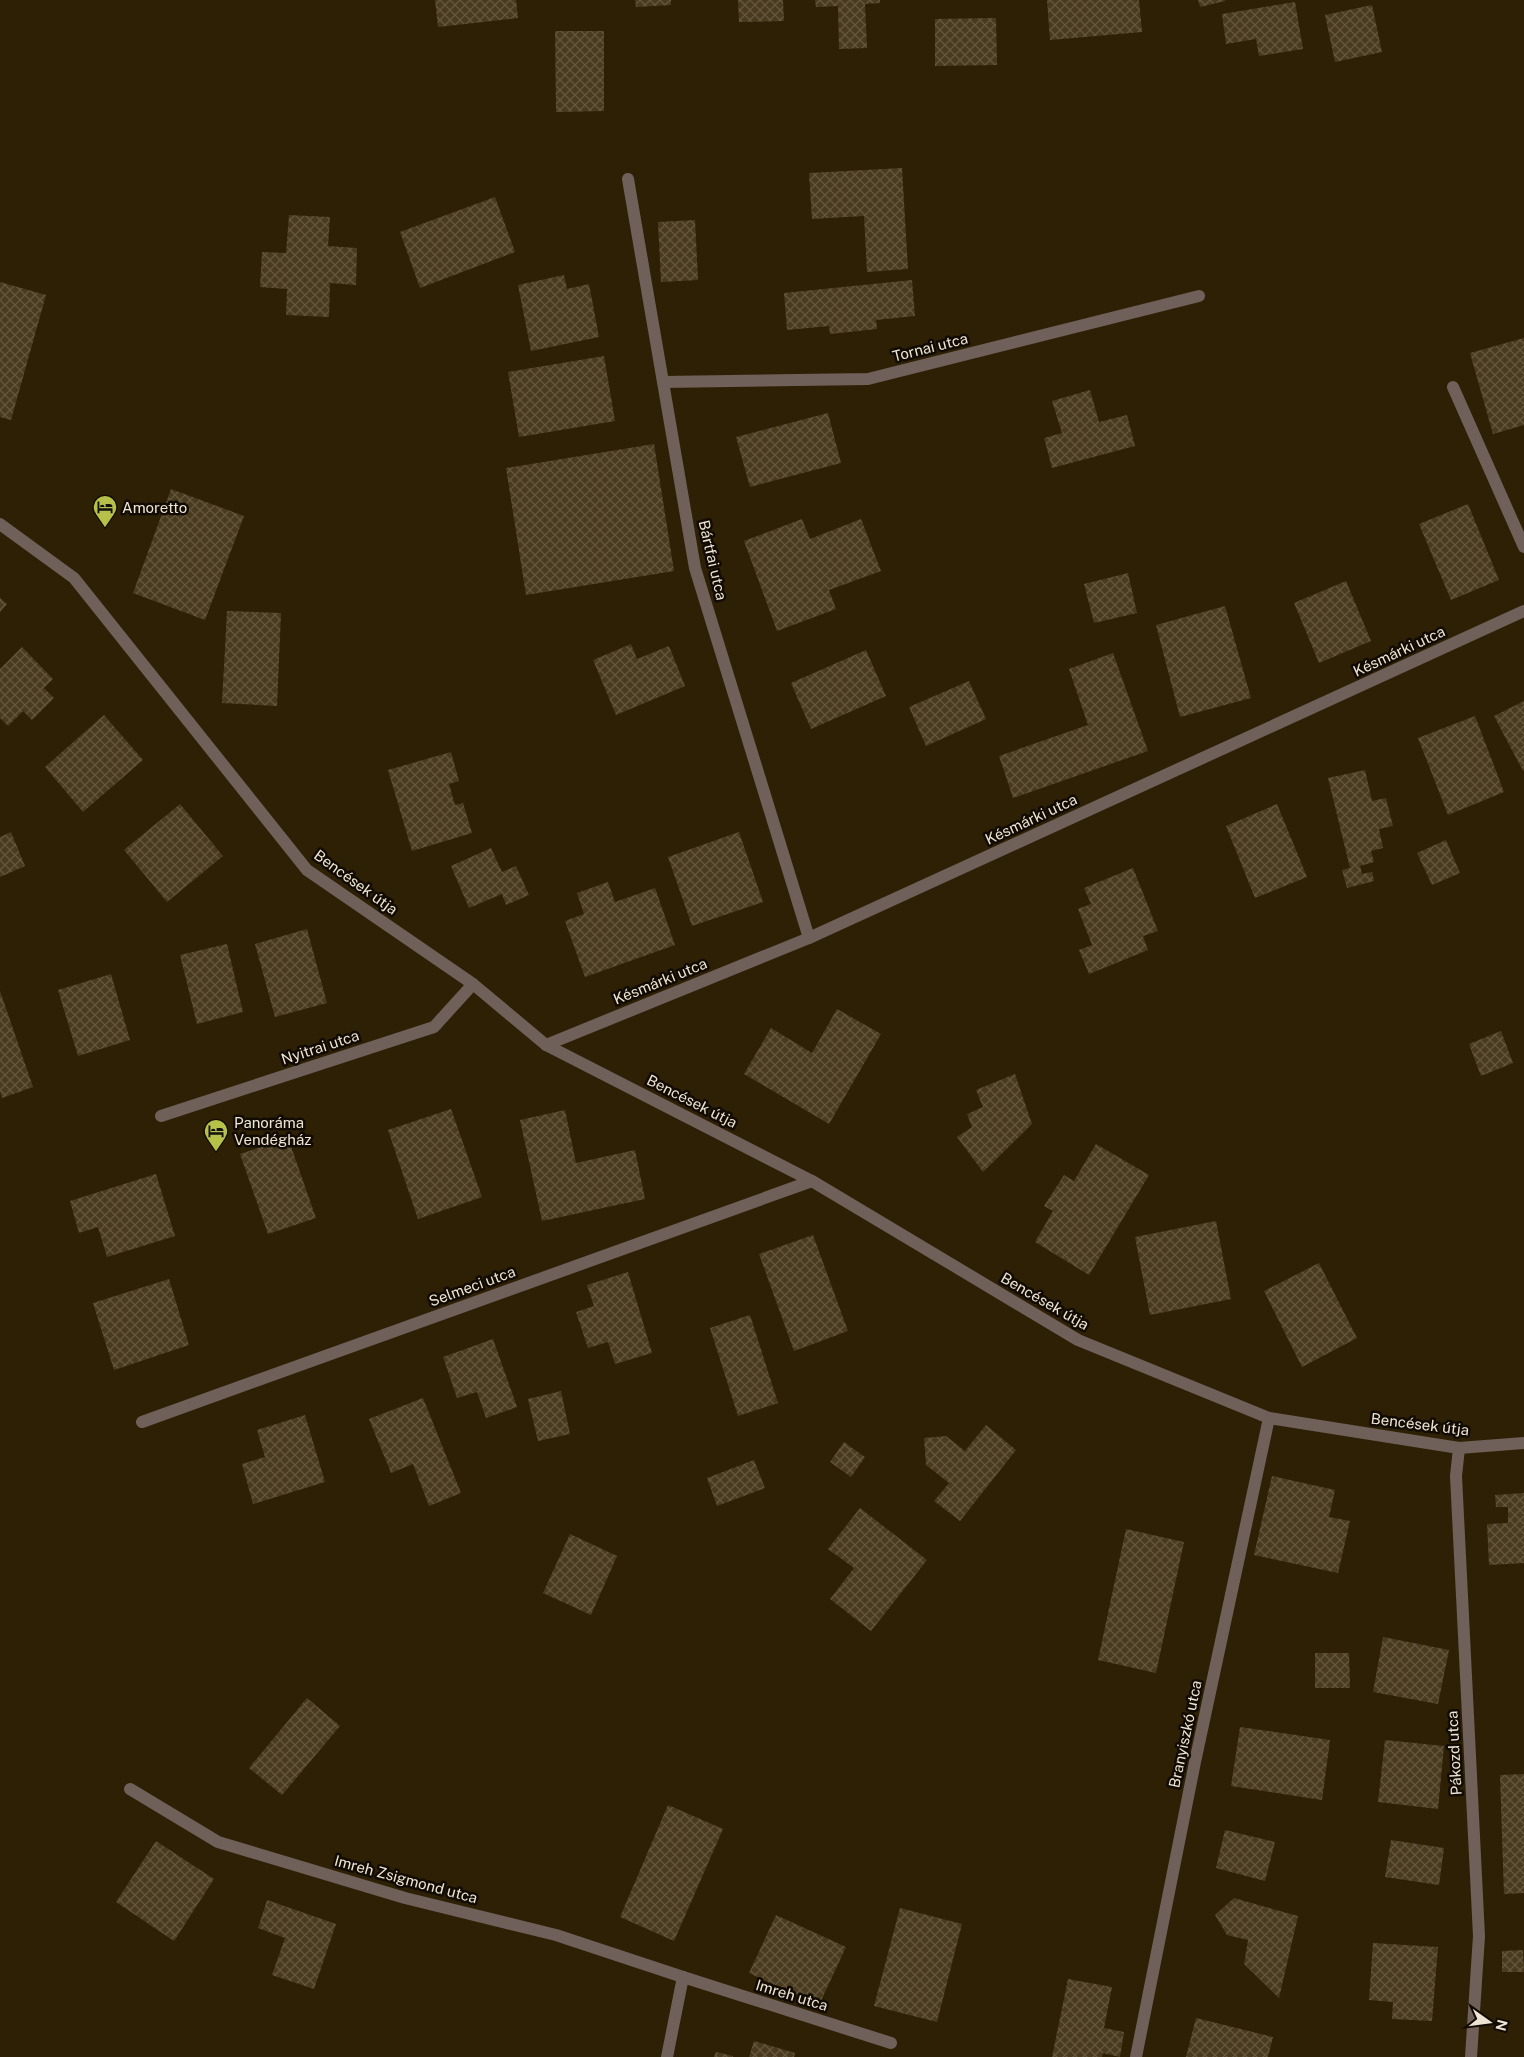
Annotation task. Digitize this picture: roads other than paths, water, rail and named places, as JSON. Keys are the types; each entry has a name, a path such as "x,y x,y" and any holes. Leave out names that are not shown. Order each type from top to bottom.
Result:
{"street":[{"name":"Bártfai utca","path":"628,179 695,568 809,938"},
{"name":"Tornai utca","path":"663,382 868,379 1199,296"},
{"path":"1453,387 1524,547"},
{"name":"Bencések útja","path":"0,524 74,578 307,870 473,984 546,1045 812,1181 1078,1340 1269,1418 1459,1448 1524,1443"},
{"name":"Késmárki utca","path":"546,1045 809,938 1524,611"},
{"name":"Nyitrai utca","path":"161,1116 434,1027 473,984"},
{"name":"Selmeci utca","path":"142,1422 812,1181"},
{"name":"Branyiszkó utca","path":"1136,2057 1195,1762 1269,1418"},
{"name":"Pákozd utca","path":"1459,1448 1456,1476 1479,1936 1471,2057"},
{"name":"Imreh Zsigmond utca","path":"130,1789 218,1842 405,1898 556,1935 683,1978"},
{"path":"667,2057 683,1978"},
{"name":"Imreh utca","path":"683,1978 891,2043"}],"place":[{"name":"Amoretto","path":"105,528"},
{"name":"Panoráma Vendégház","path":"216,1152"}]}
